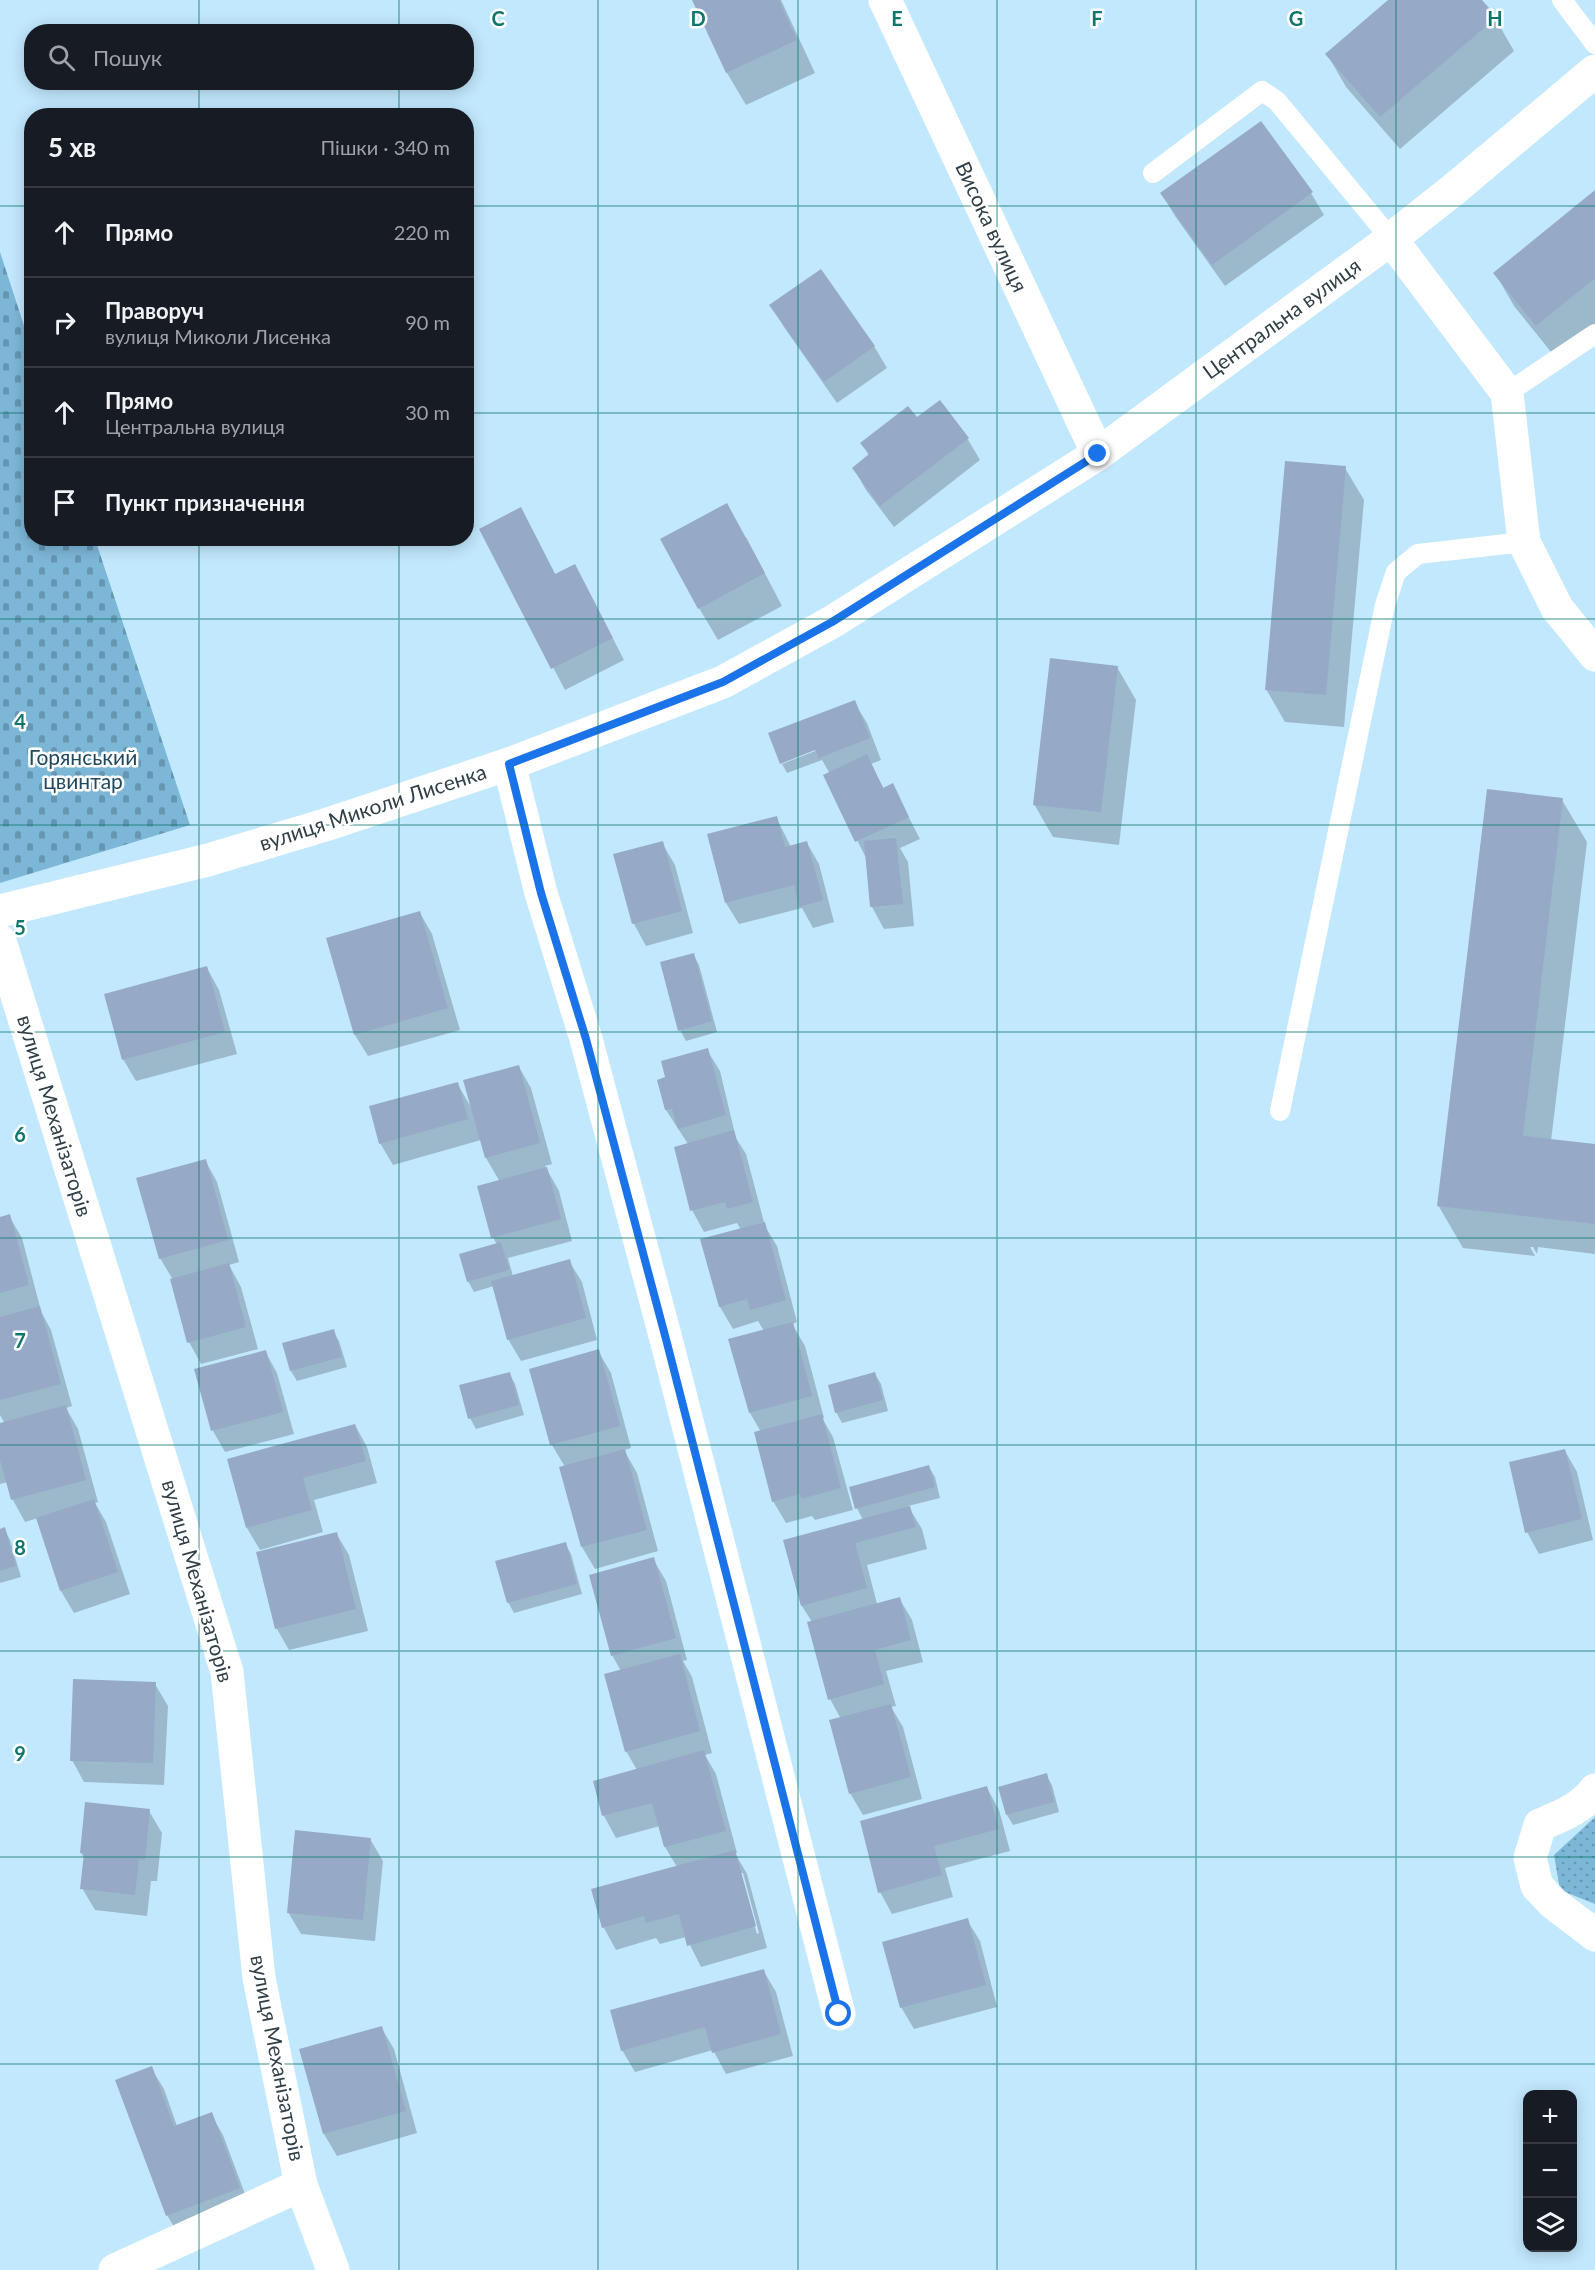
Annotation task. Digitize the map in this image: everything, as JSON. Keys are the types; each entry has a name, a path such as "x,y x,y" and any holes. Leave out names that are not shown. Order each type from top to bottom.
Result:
{"street":[{"name":"Висока вулиця","path":"885,0 1098,454"},
{"name":"Центральна вулиця","path":"954,547 1098,454 1391,239 1453,190 1595,70"},
{"path":"1391,239 1507,393 1524,542 1557,608 1595,655"},
{"name":"вулиця Миколи Лисенка","path":"0,912 208,860 325,825 509,764 723,682 832,622 954,547"},
{"path":"509,764 541,893 586,1039 667,1343 839,2014"},
{"name":"вулиця Механізаторів","path":"0,941 227,1672 259,1978 301,2185 333,2270"},
{"path":"1595,1790 1581,1805 1569,1813 1540,1825 1530,1858 1537,1886 1553,1904 1595,1935"},
{"path":"115,2270 301,2185"}],"lane":[{"path":"1562,0 1595,44"},
{"path":"1153,173 1262,92 1277,101 1391,239"},
{"path":"1507,393 1595,334"},
{"path":"1280,1111 1385,605 1396,572 1418,554 1524,542"}],"green space":[{"name":"Горянський цвинтар","path":"0,252 24,326 24,546 97,546 190,825 0,883"},
{"path":"1595,1817 1595,1904 1560,1890 1554,1855"}],"building":[{"path":"692,0 779,0 797,40 726,73"},
{"path":"1388,0 1482,0 1497,17 1380,117 1325,54"},
{"path":"1261,121 1313,192 1212,265 1160,193"},
{"path":"1595,190 1595,278 1536,326 1493,273"},
{"path":"821,269 875,346 824,382 769,305"},
{"path":"940,400 969,438 880,506 852,468 869,454 860,443 908,406 917,417"},
{"path":"1285,461 1346,466 1326,695 1265,690"},
{"path":"727,503 765,573 698,609 660,539"},
{"path":"521,507 555,574 575,564 613,638 551,669 479,529"},
{"path":"1050,658 1118,666 1101,812 1033,805"},
{"path":"855,700 870,738 819,758 815,750 780,764 768,733"},
{"path":"867,754 883,788 893,783 909,817 855,842 823,775"},
{"path":"1487,789 1563,798 1523,1136 1595,1144 1595,1224 1437,1206"},
{"path":"777,816 785,847 807,841 823,900 799,907 794,885 725,903 707,834"},
{"path":"896,838 903,904 870,907 864,841"},
{"path":"663,841 682,911 632,924 613,854"},
{"path":"420,911 448,1008 354,1035 326,938"},
{"path":"694,953 712,1021 678,1031 660,962"},
{"path":"207,966 225,1032 122,1060 104,994"},
{"path":"708,1048 726,1115 678,1129 672,1109 665,1110 657,1080 665,1077 661,1061"},
{"path":"519,1065 540,1143 485,1158 463,1080"},
{"path":"458,1082 468,1119 379,1144 369,1106"},
{"path":"734,1130 753,1202 727,1209 725,1202 690,1211 674,1147"},
{"path":"206,1159 228,1240 159,1259 136,1178"},
{"path":"547,1167 561,1219 491,1238 477,1186"},
{"path":"10,1214 29,1285 0,1293 0,1217"},
{"path":"765,1222 786,1300 750,1310 747,1299 719,1307 700,1239"},
{"path":"501,1242 509,1270 467,1282 459,1254"},
{"path":"570,1259 586,1318 507,1340 491,1281"},
{"path":"229,1263 246,1327 187,1343 170,1279"},
{"path":"40,1306 61,1384 0,1400 0,1317"},
{"path":"793,1322 812,1396 749,1413 728,1339"},
{"path":"334,1329 342,1357 290,1371 282,1343"},
{"path":"599,1349 620,1426 550,1445 529,1369"},
{"path":"266,1350 283,1412 211,1431 194,1369"},
{"path":"510,1372 519,1405 468,1419 459,1385"},
{"path":"875,1372 883,1400 835,1413 828,1385"},
{"path":"66,1405 86,1480 11,1500 0,1460 0,1423"},
{"path":"822,1414 841,1488 801,1499 800,1494 772,1502 754,1432"},
{"path":"355,1424 366,1461 303,1478 312,1510 246,1528 227,1459"},
{"path":"625,1449 647,1530 581,1547 559,1467"},
{"path":"1565,1449 1582,1519 1525,1533 1509,1462"},
{"path":"929,1465 935,1487 855,1509 849,1487"},
{"path":"94,1499 118,1572 60,1591 36,1518"},
{"path":"910,1506 916,1527 855,1543 867,1588 801,1606 783,1540"},
{"path":"5,1527 16,1566 0,1571 0,1529"},
{"path":"337,1532 356,1609 275,1629 256,1552"},
{"path":"566,1542 577,1584 507,1603 495,1561"},
{"path":"654,1557 676,1638 611,1656 589,1575"},
{"path":"900,1597 911,1640 875,1650 884,1684 828,1700 807,1622"},
{"path":"680,1654 700,1731 625,1752 604,1674"},
{"path":"73,1679 156,1682 153,1763 70,1761"},
{"path":"891,1704 911,1777 849,1794 829,1720"},
{"path":"704,1750 726,1831 664,1847 652,1803 602,1816 593,1781"},
{"path":"1047,1773 1054,1802 1006,1815 998,1787"},
{"path":"987,1786 999,1829 934,1846 942,1875 878,1893 860,1821"},
{"path":"85,1802 150,1809 145,1860 139,1859 135,1895 80,1889 84,1853 80,1853"},
{"path":"295,1830 371,1838 363,1920 287,1913"},
{"path":"735,1850 756,1926 687,1946 679,1914 646,1923 644,1916 602,1928 591,1889"},
{"path":"968,1918 986,1985 900,2008 882,1942"},
{"path":"764,1969 781,2034 712,2053 705,2027 621,2051 610,2010"},
{"path":"382,2026 406,2111 323,2134 299,2049"},
{"path":"152,2066 174,2126 212,2112 240,2188 166,2216 115,2080"}],"route":[{"path":"839,2014 667,1343 586,1039 541,893 509,764 723,682 832,622 1098,454"}]}
